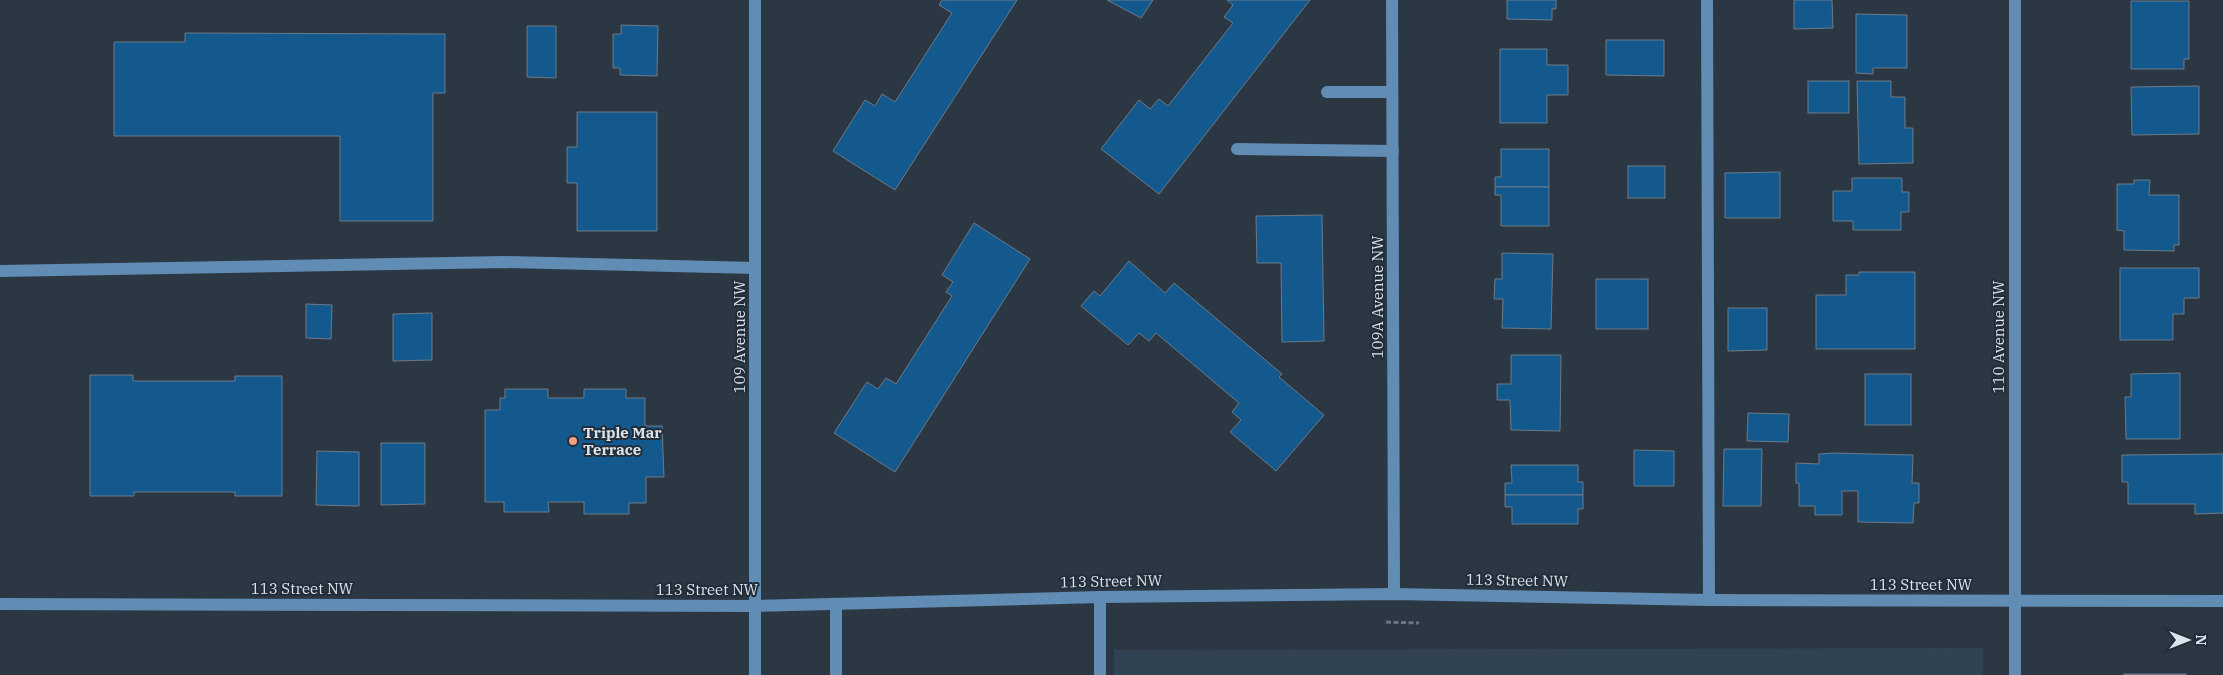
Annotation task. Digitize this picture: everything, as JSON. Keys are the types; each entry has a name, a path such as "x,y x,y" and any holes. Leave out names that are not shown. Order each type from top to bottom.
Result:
{"street":[{"name":"109 Avenue NW","path":"755,0 755,675"},
{"name":"109A Avenue NW","path":"1392,0 1394,594"},
{"path":"1707,0 1709,600"},
{"name":"110 Avenue NW","path":"2015,0 2015,675"},
{"path":"1326,92 1392,92"},
{"path":"1236,149 1393,151"},
{"path":"0,271 504,262 755,268"},
{"name":"113 Street NW","path":"0,604 755,606 1100,597 1394,594 1709,600 2223,601"},
{"path":"1100,597 1100,675"},
{"path":"836,604 836,675"}],"shaded area":[{"path":"1983,648 1983,675 1114,675 1114,650"}],"building":[{"path":"942,0 1017,0 895,190 833,151 865,100 875,106 882,94 895,102 952,13 939,5"},
{"path":"1107,0 1153,0 1141,18"},
{"path":"1227,0 1310,0 1159,194 1101,149 1139,100 1150,109 1159,99 1168,106 1233,23 1224,17 1233,5"},
{"path":"1507,0 1556,0 1556,9 1552,9 1552,20 1507,19"},
{"path":"1794,0 1832,0 1833,28 1794,29"},
{"path":"2131,1 2189,1 2189,59 2184,59 2184,69 2131,69"},
{"path":"1856,14 1907,15 1907,68 1873,68 1873,74 1856,73"},
{"path":"621,25 658,26 657,76 620,75 620,68 613,68 613,34 621,34"},
{"path":"527,26 556,26 556,78 527,77"},
{"path":"185,33 445,34 445,93 433,93 433,221 340,221 340,136 114,136 114,42 185,42"},
{"path":"1606,40 1664,40 1664,76 1606,75"},
{"path":"1500,49 1547,49 1547,65 1568,65 1568,95 1547,95 1547,123 1500,123"},
{"path":"1808,81 1849,81 1849,113 1808,113"},
{"path":"1857,81 1891,81 1891,97 1905,97 1905,128 1913,128 1913,163 1859,164"},
{"path":"2199,86 2199,134 2132,135 2131,87"},
{"path":"577,112 657,112 657,231 577,231 577,183 567,183 567,147 577,147"},
{"path":"1501,149 1549,149 1549,187 1495,187 1495,177 1501,177"},
{"path":"1628,166 1665,166 1665,198 1628,198"},
{"path":"1780,172 1780,218 1725,218 1725,173"},
{"path":"1852,178 1902,178 1902,192 1909,192 1909,212 1901,212 1901,230 1853,230 1853,221 1833,221 1833,191 1852,191"},
{"path":"2134,180 2150,180 2149,195 2179,195 2179,245 2174,245 2174,251 2124,250 2124,231 2117,230 2117,184 2134,184"},
{"path":"1495,187 1549,187 1549,226 1501,226 1501,195 1495,195"},
{"path":"1322,215 1324,341 1282,342 1281,263 1257,263 1256,216"},
{"path":"974,223 1030,259 895,472 834,433 867,382 878,389 886,378 896,384 952,296 946,292 953,282 942,275"},
{"path":"1502,253 1553,254 1551,329 1502,328 1503,299 1494,299 1495,279 1502,279"},
{"path":"1129,261 1165,293 1174,283 1282,374 1279,377 1324,415 1276,471 1230,432 1241,420 1232,412 1239,403 1156,333 1149,341 1139,333 1128,345 1081,306 1094,291 1100,296"},
{"path":"2120,268 2199,268 2199,298 2184,298 2184,314 2173,314 2173,340 2120,340"},
{"path":"1859,272 1915,272 1915,349 1816,349 1816,295 1846,295 1846,275 1859,275"},
{"path":"1596,279 1648,279 1648,329 1596,329"},
{"path":"306,304 332,305 331,339 306,338"},
{"path":"1728,308 1767,308 1767,350 1728,351"},
{"path":"432,313 432,360 393,361 393,314"},
{"path":"1511,355 1561,355 1560,431 1511,430 1510,400 1497,400 1497,384 1511,384"},
{"path":"2180,373 2180,439 2126,439 2125,397 2131,397 2131,374"},
{"path":"1865,374 1911,374 1911,425 1865,425"},
{"path":"90,375 133,375 133,381 235,381 235,376 282,376 282,496 235,496 235,492 134,492 134,496 90,496"},
{"name":"Triple Mar Terrace","path":"505,389 548,389 548,398 584,398 584,389 626,389 626,398 645,398 645,426 662,426 664,477 646,477 646,503 629,503 629,514 584,514 584,502 548,502 549,512 504,512 504,502 485,502 485,410 500,410 500,398 505,398"},
{"path":"1748,413 1789,414 1788,442 1747,441"},
{"path":"381,443 425,443 425,504 381,505"},
{"path":"1724,449 1762,449 1761,506 1723,506"},
{"path":"1634,450 1674,451 1674,486 1634,486"},
{"path":"317,451 359,452 359,506 316,505"},
{"path":"1819,454 1913,455 1912,483 1919,483 1919,503 1914,503 1913,523 1858,522 1858,491 1842,491 1842,515 1815,515 1815,506 1799,506 1799,483 1796,483 1796,463 1819,464"},
{"path":"2223,454 2223,513 2195,514 2195,504 2128,504 2128,482 2122,482 2122,455"},
{"path":"1511,465 1578,465 1578,482 1583,482 1583,495 1505,495 1505,483 1512,483"},
{"path":"1505,495 1583,495 1583,509 1578,509 1578,524 1512,524 1512,507 1505,507"},
{"path":"2186,674 2186,675 2124,675"}],"place":[{"name":"Triple Mar Terrace","path":"573,441"}]}
